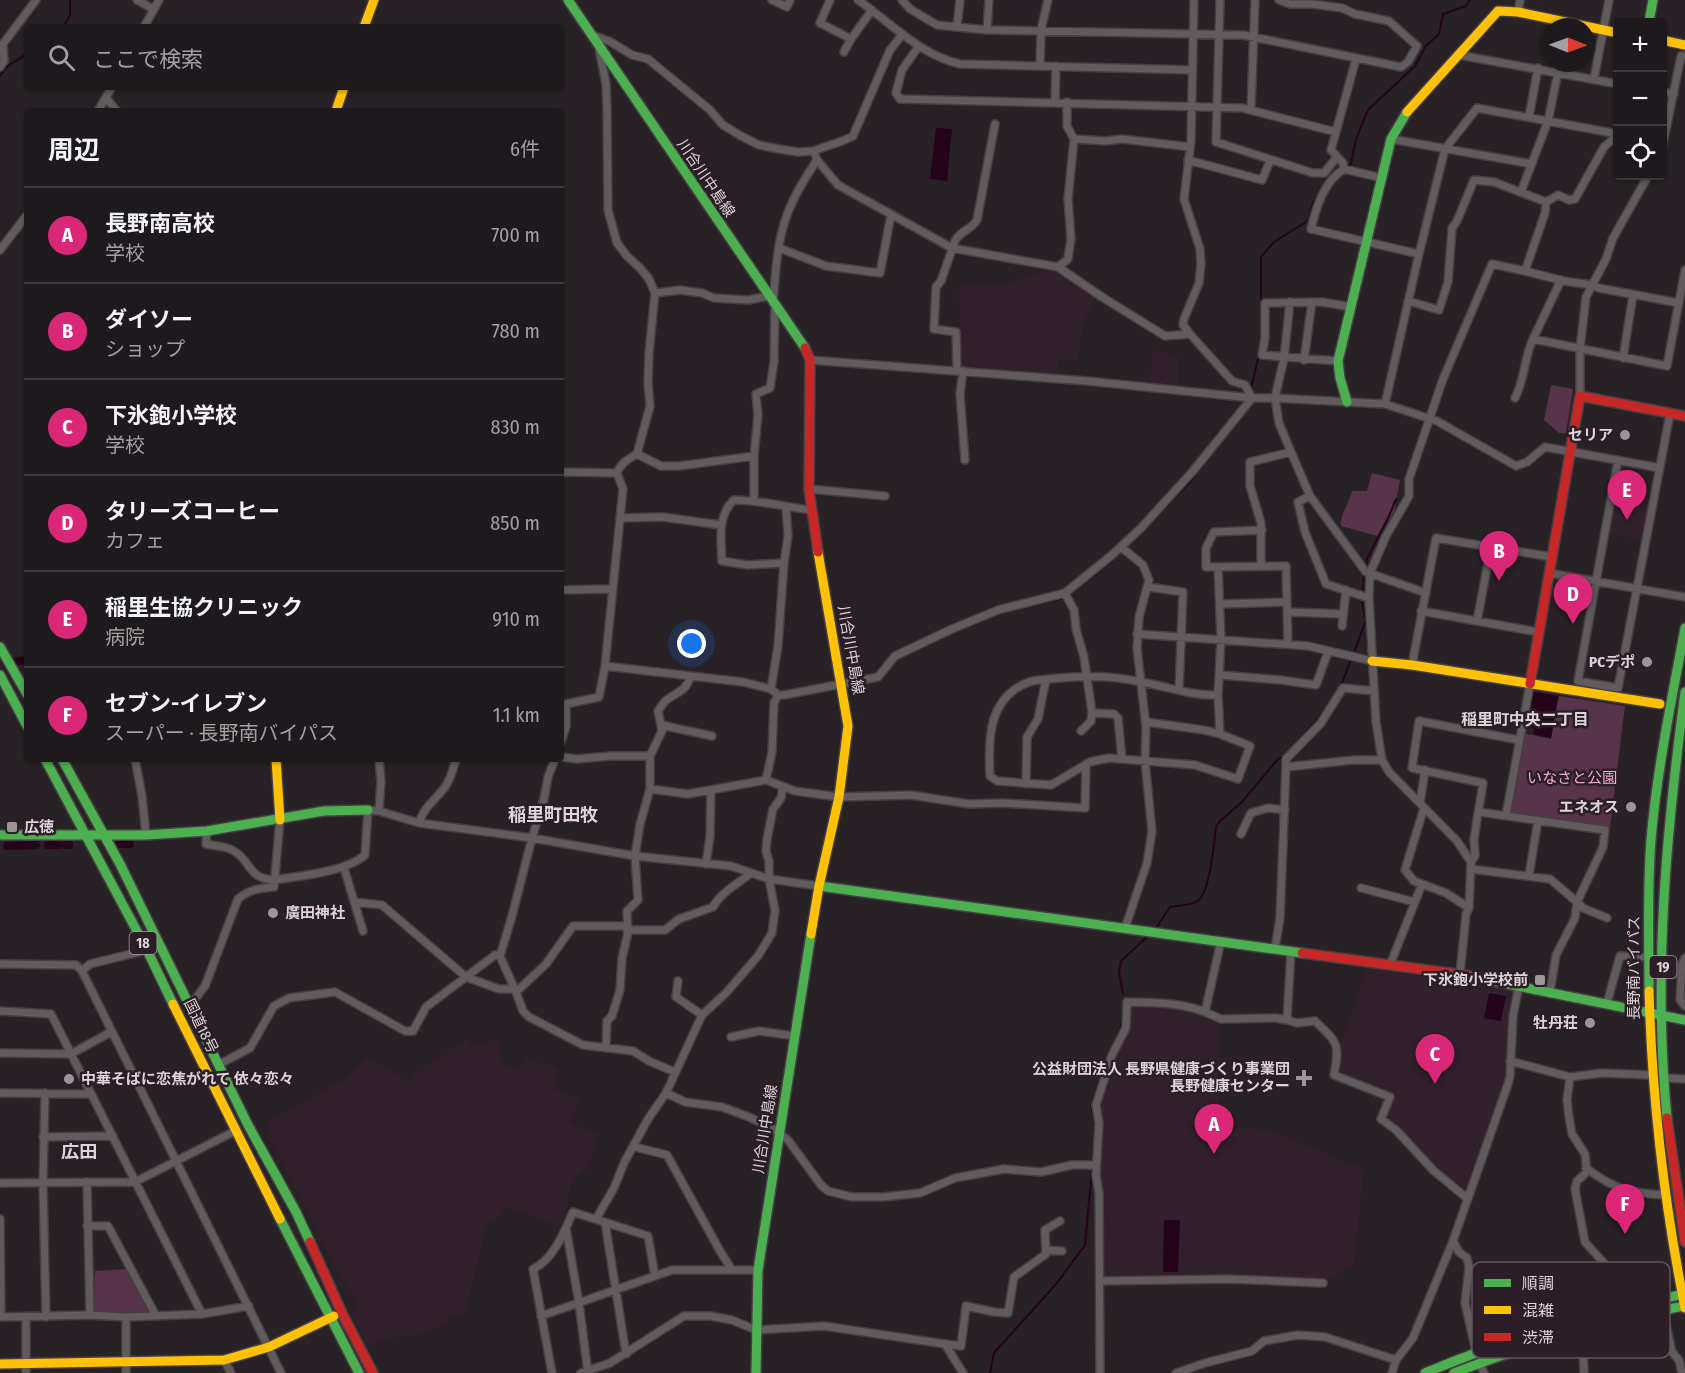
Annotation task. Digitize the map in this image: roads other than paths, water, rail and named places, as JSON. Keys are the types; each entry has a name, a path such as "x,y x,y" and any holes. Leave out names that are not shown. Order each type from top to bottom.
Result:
{"main road":[{"path":"365,24 374,0"},
{"name":"川合川中島線","path":"568,0 804,346 810,360 809,489 811,510 848,726 838,797 819,886 758,1270 756,1373"},
{"path":"1650,18 1653,0"},
{"path":"1347,402 1338,361 1391,139 1402,118 1498,11 1518,12 1613,32"},
{"path":"1667,41 1685,45"},
{"path":"337,108 343,90"},
{"path":"1530,684 1580,396 1685,416"},
{"name":"長野南バイパス","path":"1685,628 1653,821 1649,871 1648,1012 1665,1195 1685,1307"},
{"path":"0,647 24,689"},
{"path":"1372,661 1412,665 1660,704"},
{"path":"0,675 24,720"},
{"name":"長野南バイパス","path":"1685,692 1672,777 1665,876 1662,1014 1670,1140 1685,1242"},
{"name":"国道18号","path":"47,762 147,950 235,1131 359,1373"},
{"name":"国道18号","path":"64,762 120,864 248,1125 296,1212 373,1373"},
{"path":"276,762 280,820"},
{"path":"0,835 146,836 207,831 324,811 368,810"},
{"path":"819,886 1460,974 1685,1020"},
{"path":"1670,1309 1685,1307"},
{"path":"0,1364 26,1368 126,1368 224,1360 269,1347 342,1312"},
{"path":"1425,1373 1472,1354"},
{"path":"1454,1373 1492,1358"}],"street":[{"path":"0,67 4,61 3,44 36,0"},
{"path":"137,0 153,9"},
{"path":"146,24 159,0"},
{"path":"772,0 787,7 790,0"},
{"path":"830,0 820,23 851,39"},
{"path":"858,0 919,46 946,61 960,64 1192,70"},
{"path":"902,0 910,9 937,26 987,30 1218,34 1253,37 1401,67 1408,62 1417,46 1389,21 1355,14 1343,4 1290,4 1279,0"},
{"path":"957,27 960,0"},
{"path":"987,30 989,0"},
{"path":"1040,66 1041,30 1048,0"},
{"path":"1194,0 1190,147 1184,199 1200,249 1201,264 1199,283 1184,319 1184,325 1232,381 1245,385 1252,398"},
{"path":"1220,0 1216,142 1313,173 1324,173 1337,157"},
{"path":"1251,109 1255,0"},
{"path":"1518,12 1520,0"},
{"path":"1594,79 1609,0"},
{"path":"844,52 872,10"},
{"path":"591,35 609,41 632,55 648,59 710,110 723,124 741,136 759,145 798,152 845,141 853,136 890,50 902,35"},
{"path":"564,732 566,704 599,697 621,518 623,489 616,473 619,466 638,454 650,406 649,359 655,293 645,273 617,243 608,210 608,109 606,84 598,46"},
{"path":"919,46 902,70 896,93 900,99 1251,109 1336,132"},
{"path":"1459,55 1541,69"},
{"path":"1667,126 1681,56 1685,56"},
{"path":"1356,59 1331,150 1344,166 1382,177"},
{"path":"1055,103 1056,66"},
{"path":"1528,117 1538,68"},
{"path":"1521,192 1548,121 1558,72 1613,83"},
{"path":"100,108 110,90"},
{"path":"1667,93 1674,94"},
{"path":"106,98 114,108"},
{"path":"1058,267 1068,259 1070,251 1068,199 1074,139 1067,126 1067,102"},
{"path":"1385,404 1445,149 1477,108 1613,134"},
{"path":"965,460 956,332 934,329 936,287 941,281 958,235 973,227 977,220 995,124"},
{"path":"1074,139 1106,141 1122,139 1190,147"},
{"path":"1391,139 1532,164"},
{"path":"1546,202 1558,195 1569,200 1575,199 1604,147 1613,139"},
{"path":"814,150 817,160 838,185 952,248 1058,267 1165,336 1190,334"},
{"path":"754,500 754,456 758,432 756,394 770,388 774,362 772,302 779,248 792,203 817,160"},
{"path":"1188,160 1262,180 1270,160"},
{"path":"1344,166 1317,203 1311,229 1419,254"},
{"path":"1408,301 1439,309 1448,282 1452,228 1474,180 1494,182 1546,202"},
{"path":"1580,396 1580,349 1586,297 1606,259 1613,237 1646,180"},
{"path":"1525,271 1545,213 1546,202"},
{"path":"779,248 826,266 880,273 891,215"},
{"path":"0,250 24,219"},
{"path":"1471,866 1457,841 1389,772 1382,760 1376,722 1372,661 1370,573 1386,536 1409,496 1409,479 1429,418 1443,379 1492,264 1679,303"},
{"path":"1533,339 1667,366 1685,270"},
{"path":"1515,398 1528,348 1561,280"},
{"path":"655,293 680,290 702,293 714,298 772,302"},
{"path":"1623,358 1633,295"},
{"path":"1290,302 1284,358 1275,398 1279,423 1310,496 1366,572 1426,593"},
{"path":"1304,360 1312,302"},
{"path":"1338,361 1262,355 1265,338 1265,303 1322,302 1351,307"},
{"path":"810,360 1154,387 1252,398 1385,404 1429,418 1470,438 1516,466 1527,462 1545,447 1660,468"},
{"path":"778,695 878,677 895,656 998,609 1067,595 1121,548 1193,471 1252,398"},
{"path":"1618,460 1594,582 1578,681 1618,688 1669,419"},
{"path":"1261,566 1262,530 1250,486 1250,462 1291,452"},
{"path":"638,454 661,466 679,466 754,456"},
{"path":"564,472 616,473"},
{"path":"809,489 885,496"},
{"path":"1310,496 1298,502 1309,543 1326,584 1369,598"},
{"path":"784,563 748,565 722,561 721,525 725,508 734,500 754,500 811,510"},
{"path":"771,689 778,646 788,536 786,507"},
{"path":"621,518 663,517 721,525"},
{"path":"1262,530 1214,532 1206,548 1206,567 1286,566 1288,644"},
{"path":"1412,665 1436,538 1552,557"},
{"path":"1477,621 1491,547"},
{"path":"1121,548 1143,565 1149,580 1141,606 1137,634 1146,722 1145,761 1152,831 1147,863 1125,928"},
{"path":"1218,567 1221,639 1218,695 1220,734"},
{"path":"1549,573 1685,597"},
{"path":"1148,587 1183,592 1179,690"},
{"path":"564,590 612,590"},
{"path":"1342,626 1346,590"},
{"path":"1067,595 1074,610 1084,657 1092,713 1091,721 1081,731"},
{"path":"1220,604 1287,602"},
{"path":"1421,611 1538,632"},
{"path":"1287,612 1343,614"},
{"path":"1137,634 1308,646 1372,661"},
{"path":"1220,675 1316,685 1328,652"},
{"path":"604,666 743,682 771,689 778,695"},
{"path":"1146,722 1220,734 1250,746 1238,779 1195,765 1122,759 1100,759 1086,764 1051,784 997,781 990,776 990,727 1000,704 1009,694 1030,682 1085,676 1111,676 1199,695 1218,695"},
{"path":"606,1048 606,1029 620,990 622,957 626,948 627,911 638,900 635,856 640,824 650,789 650,756 662,731 658,711 666,700 680,693 690,677"},
{"path":"1026,784 1026,737 1038,719 1046,679"},
{"path":"1506,815 1530,684"},
{"path":"1275,949 1280,918 1286,759 1321,723 1343,688 1374,691"},
{"path":"766,780 772,752 774,703 778,695"},
{"path":"1092,713 1114,714 1118,718 1122,759"},
{"path":"1460,974 1469,908 1471,866 1475,856 1474,839 1483,783 1412,768 1419,721 1519,740"},
{"path":"661,725 712,736"},
{"path":"564,757 577,759 650,756"},
{"path":"1286,767 1354,760 1382,760"},
{"path":"136,762 146,836"},
{"path":"379,762 381,782 379,811"},
{"path":"419,823 420,817 445,787 455,762"},
{"path":"554,762 500,956 523,1011 530,1017 583,1045 633,1051 675,1072"},
{"path":"650,789 688,794 766,780 807,794 838,797 911,795 969,804 1003,802 1085,808 1086,764"},
{"path":"1425,770 1422,805 1405,870 1414,881 1455,898 1469,908"},
{"path":"596,1219 648,1119 666,1093 702,1015 726,993 765,947 772,933 775,910 766,851 773,808 781,798 783,787"},
{"path":"706,864 710,837 711,790"},
{"path":"1241,834 1251,813 1268,808 1285,810"},
{"path":"207,831 206,844 231,849 240,855 253,874 274,880 344,868 364,855 368,810 419,823 532,838 635,856 731,866 769,879 819,886"},
{"path":"1479,812 1605,830 1602,847 1577,902 1575,918 1556,955 1550,992"},
{"path":"189,1007 205,986 237,899 247,892 274,887 280,820"},
{"path":"1529,875 1538,820"},
{"path":"1471,866 1550,879 1583,908 1607,918"},
{"path":"344,868 363,931"},
{"path":"354,902 382,905 466,977 499,989 515,991 546,964 573,926 665,930 679,919 713,907 718,897 734,888 751,873"},
{"path":"1390,965 1422,884"},
{"path":"1361,888 1415,902"},
{"path":"1205,1012 1221,941"},
{"path":"82,971 90,964 147,950"},
{"path":"1287,1020 1291,951"},
{"path":"218,1065 250,1048 274,1006 289,998 335,992 405,1031 413,1031 426,1007 495,956 500,956"},
{"path":"1607,1003 1620,956 1649,957"},
{"path":"1685,958 1682,964 1680,1000 1685,1006"},
{"path":"0,964 76,965 82,971 281,1373"},
{"path":"678,981 676,997 702,1015"},
{"path":"1392,1373 1396,1360 1413,1338 1453,1241 1508,1084 1513,1016 1519,986"},
{"path":"1100,1373 1099,1193 1096,1165 1099,1123 1096,1106 1112,1055 1126,1028 1127,1002 1193,1007 1221,1019 1276,1018 1297,1023 1315,1021 1336,1042 1338,1052 1334,1075 1390,1097 1381,1119 1396,1130 1434,1171 1468,1199"},
{"path":"0,1011 51,1014 202,1314"},
{"path":"731,1037 759,1031 795,1036"},
{"path":"0,1053 71,1054 111,1032"},
{"path":"1510,1061 1570,1077 1602,1073 1652,1074"},
{"path":"1570,1077 1567,1100 1572,1134 1585,1154 1587,1172 1576,1181 1575,1189 1585,1242 1603,1262"},
{"path":"1665,1078 1685,1079"},
{"path":"0,1093 91,1094"},
{"path":"45,1093 43,1183 46,1317"},
{"path":"666,1093 685,1102 722,1107 749,1117 780,1134 794,1148 821,1185 828,1191 852,1197 883,1197 920,1193 955,1178 1004,1169 1041,1172 1072,1165 1096,1165"},
{"path":"0,1183 135,1182 235,1131"},
{"path":"43,1137 113,1136"},
{"path":"634,1147 667,1155 732,1270"},
{"path":"1586,1168 1615,1187 1639,1193 1665,1195"},
{"path":"87,1182 90,1316"},
{"path":"552,1373 533,1269 542,1265 550,1256 573,1212 648,1236 655,1276"},
{"path":"0,1219 1,1317 126,1317 202,1314 249,1306"},
{"path":"566,1228 579,1303 585,1372 609,1364 684,1316 710,1316 732,1320 756,1330 824,1326 961,1346 966,1306 1008,1313 1014,1277 1042,1258 1047,1250 1045,1230 1060,1221"},
{"path":"605,1222 626,1354"},
{"path":"87,1226 108,1226 156,1316"},
{"path":"1453,1241 1459,1252 1467,1258 1469,1267 1465,1303 1472,1334"},
{"path":"1047,1250 1062,1251"},
{"path":"541,1316 672,1270 758,1270"},
{"path":"1100,1281 1229,1279 1323,1283"},
{"path":"26,1317 26,1368"},
{"path":"126,1317 126,1368"},
{"path":"1176,1373 1252,1351 1264,1341 1298,1335 1325,1337 1396,1360"},
{"path":"1670,1343 1672,1352 1679,1360 1682,1373"},
{"path":"945,1344 963,1373"},
{"path":"1583,1358 1584,1373"},
{"path":"224,1360 231,1373"},
{"path":"1479,1363 1484,1373"}],"waterway":[{"path":"65,24 70,15 70,0"},
{"path":"1347,166 1351,164 1356,139 1368,110 1415,66 1426,46 1439,34 1443,14 1466,6 1470,0"},
{"path":"0,76 3,71 24,55"},
{"path":"1332,175 1341,167"},
{"path":"1261,342 1261,257 1274,242 1309,220 1313,203 1320,192"},
{"path":"1251,389 1259,354"},
{"path":"1130,544 1190,482 1251,403"},
{"path":"1366,567 1367,559 1396,499"},
{"path":"1069,595 1112,561"},
{"path":"1363,593 1364,572"},
{"path":"1026,606 1065,598"},
{"path":"1355,650 1366,620 1362,598"},
{"path":"934,641 964,627"},
{"path":"17,661 24,660"},
{"path":"1340,688 1350,662"},
{"path":"877,680 881,680 893,664"},
{"path":"1294,746 1326,710"},
{"path":"1157,927 1170,907 1198,901 1202,896 1211,866 1216,827 1242,802 1278,759 1284,757"},
{"path":"119,844 130,844"},
{"path":"7,846 36,845"},
{"path":"48,845 58,845"},
{"path":"1123,994 1119,973 1121,961 1147,937"},
{"path":"1093,1162 1095,1118 1091,1107 1105,1062 1121,1031 1123,1007"},
{"path":"990,1373 994,1353 1057,1283 1085,1245 1092,1169"}],"place":[{"name":"セリア","path":"1625,435"},
{"name":"稲里生協クリニック","path":"1627,520"},
{"name":"ダイソー","path":"1499,581"},
{"name":"タリーズコーヒー","path":"1573,624"},
{"name":"PCデポ","path":"1647,662"},
{"name":"エネオス","path":"1631,807"},
{"name":"広徳","path":"12,827"},
{"name":"廣田神社","path":"273,913"},
{"name":"下氷鉋小学校前","path":"1540,980"},
{"name":"牡丹荘","path":"1590,1023"},
{"name":"公益財団法人 長野県健康づくり事業団 長野健康センター","path":"1304,1078"},
{"name":"中華そばに恋焦がれて 依々恋々","path":"69,1079"},
{"name":"下氷鉋小学校","path":"1435,1084"},
{"name":"長野南高校","path":"1214,1154"},
{"name":"セブン-イレブン","path":"1625,1234"}],"district":[{"name":"稲里町中央二丁目","path":"1525,719"},
{"name":"稲里町田牧","path":"553,815"},
{"name":"広田","path":"79,1152"}],"park label":[{"name":"いなさと公園","path":"1572,778"}]}
